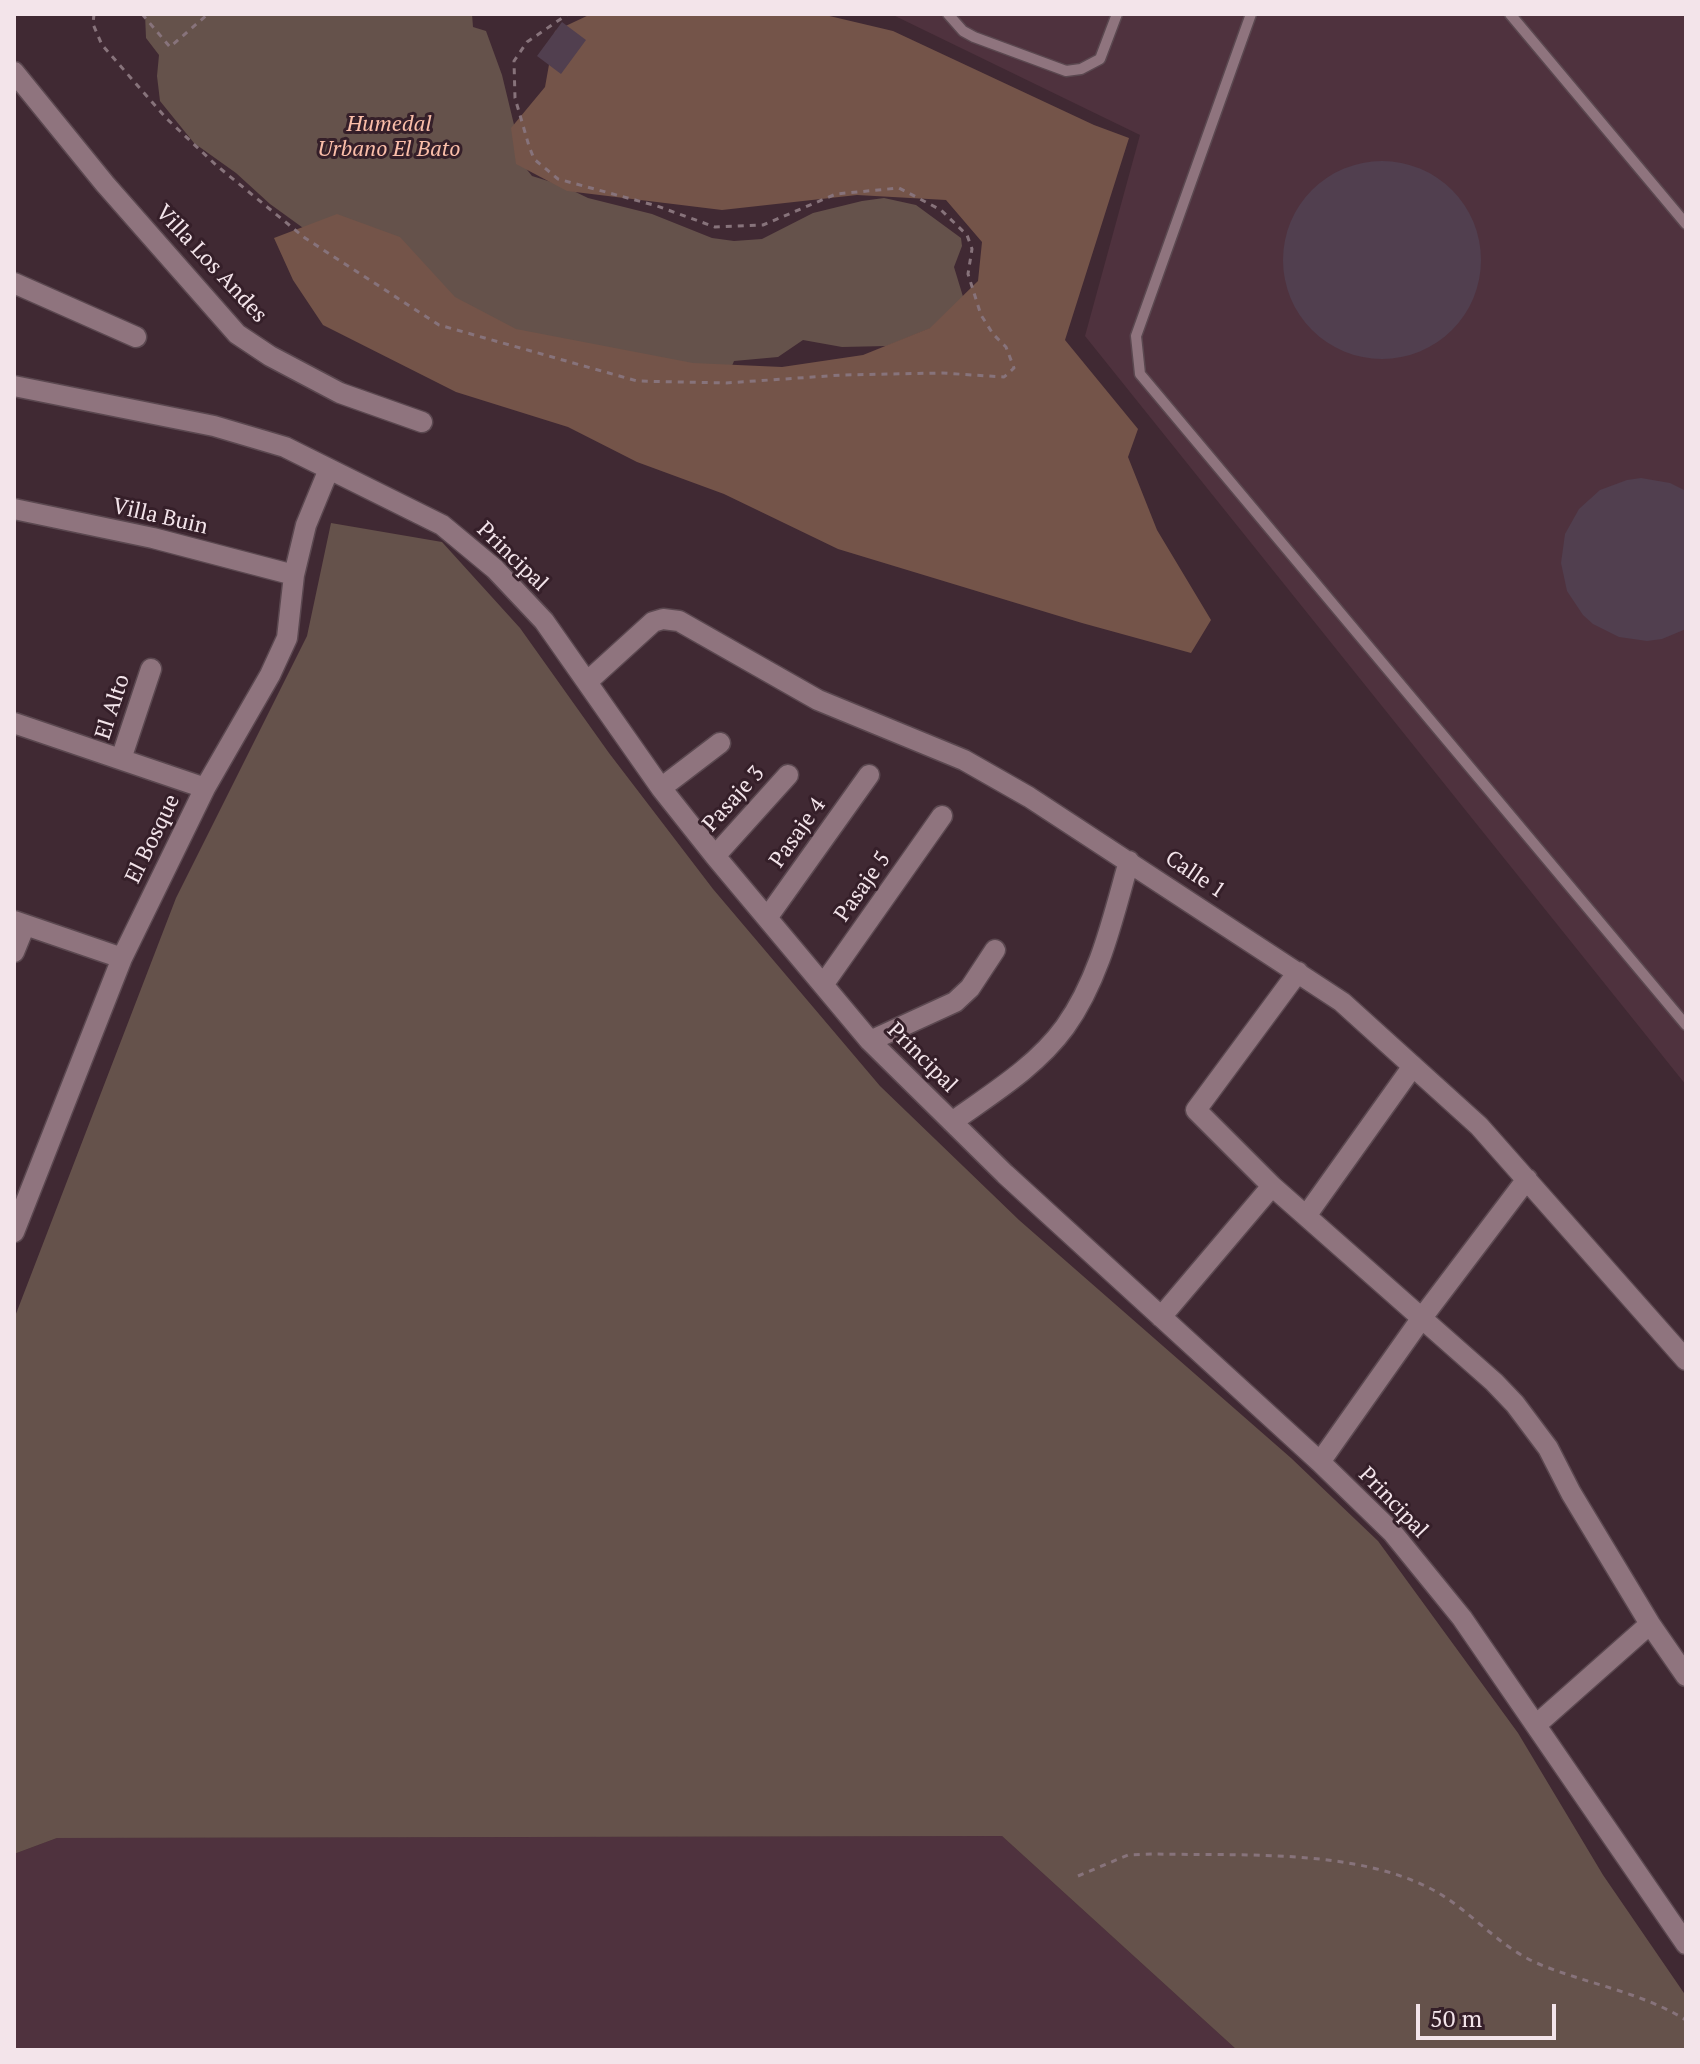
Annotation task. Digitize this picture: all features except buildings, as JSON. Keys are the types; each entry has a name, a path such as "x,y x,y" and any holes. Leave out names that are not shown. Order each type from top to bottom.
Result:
{"street":[{"name":"Villa Los Andes","path":"14,72 105,184 237,334 270,356 328,387 422,422"},
{"path":"14,283 136,337"},
{"name":"Principal","path":"14,386 238,431 285,447 442,525 511,585 544,621 661,788 870,1041 1005,1174 1320,1462 1392,1532 1462,1618 1686,1944"},
{"name":"El Bosque","path":"14,1232 122,958 205,788 270,675 287,638 294,575 306,525 329,469"},
{"name":"Villa Buin","path":"14,509 153,538 294,575"},
{"name":"Calle 1","path":"587,682 653,622 663,619 679,621 818,700 964,760 1029,797 1342,1002 1479,1126 1686,1360"},
{"name":"El Alto","path":"121,759 151,669"},
{"path":"14,723 205,788"},
{"path":"661,788 720,743"},
{"name":"Pasaje 3","path":"715,856 788,775"},
{"name":"Pasaje 4","path":"767,918 869,775"},
{"name":"Pasaje 5","path":"823,985 942,816"},
{"path":"952,1122 1018,1076 1065,1028 1098,967 1129,861"},
{"path":"14,952 20,923 122,958"},
{"path":"870,1041 955,1002 970,988 995,950"},
{"path":"1298,972 1196,1110 1272,1186 1494,1382 1534,1427 1650,1624 1686,1676"},
{"path":"1306,1216 1413,1066"},
{"path":"1320,1462 1421,1319 1527,1179"},
{"path":"1161,1317 1272,1186"},
{"path":"1536,1725 1650,1624"}],"lane":[{"path":"948,14 963,31 974,37 1066,71 1081,69 1100,59 1117,14"},
{"path":"1251,14 1136,336 1140,374 1686,1025"},
{"path":"1510,14 1686,224"}],"path":[{"path":"94,14 93,24 102,45 167,119 216,165 305,238 439,325 637,381 726,383 842,375 942,373 1004,377 1014,368 1006,347 981,315 968,274 972,249 967,235 941,210 899,188 836,194 763,225 715,227 657,206 558,179 534,159 529,146 515,98 514,61 527,42 568,14"},
{"path":"142,14 170,47 208,14"},
{"path":"1078,1876 1128,1855 1309,1858 1355,1864 1434,1890 1536,1963 1617,1989 1686,2020"}],"shaded area":[{"path":"591,14 821,14 893,31 1094,125 1129,138 1065,340 1138,429 1128,457 1157,530 1211,620 1191,653 838,549 724,494 637,462 568,427 456,392 323,325 293,280 274,238 337,214 400,237 455,297 516,329 693,363 782,367 863,355 930,328 978,281 982,242 946,200 857,195 722,210 567,191 516,164 511,128 545,87 555,31"},
{"path":"891,14 1686,14 1686,1085 1085,336 1140,135"},
{"path":"1002,1836 1237,2050 14,2050 14,1854 57,1838"}],"green space":[{"name":"Humedal Urbano El Bato","path":"145,14 472,14 473,27 486,31 502,75 524,166 532,176 588,198 652,214 712,238 734,241 762,239 813,213 862,201 884,198 916,205 961,238 962,246 954,267 968,313 887,346 842,347 803,340 778,357 734,361 729,373 547,344 317,238 194,143 160,101 157,76 159,55 146,38"},
{"path":"331,523 442,542 520,628 609,753 713,889 880,1086 1019,1220 1291,1458 1378,1541 1518,1733 1603,1875 1686,1996 1686,2050 1237,2050 1002,1836 57,1838 14,1854 14,1319 176,898 307,636"}]}
